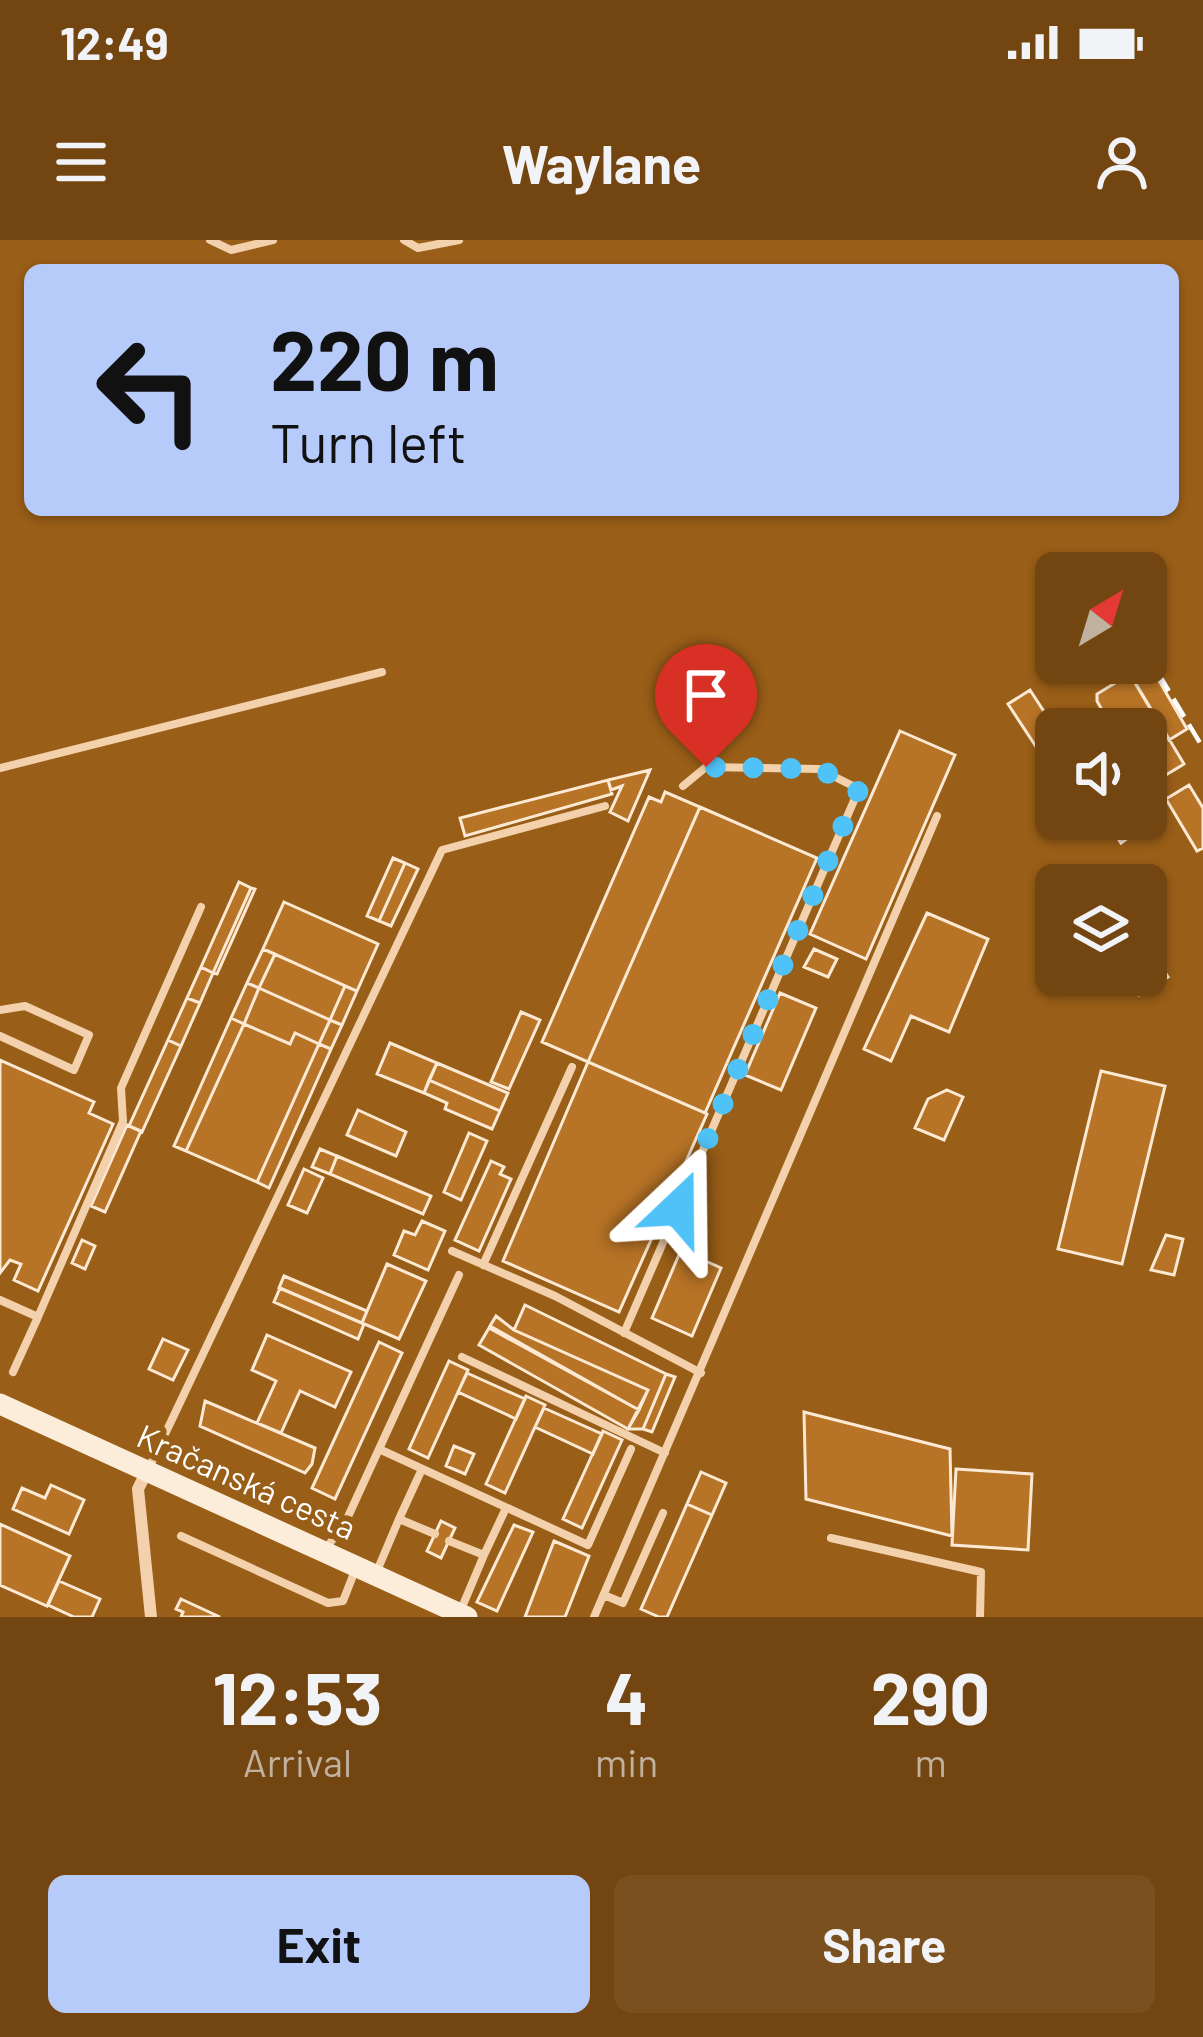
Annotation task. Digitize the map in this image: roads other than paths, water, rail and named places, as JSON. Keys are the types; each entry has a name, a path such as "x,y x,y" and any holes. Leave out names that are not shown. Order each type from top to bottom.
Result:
{"street":[{"name":"Kračanská cesta","path":"0,1404 366,1571 431,1606 463,1615"},
{"path":"147,1471 138,1490 151,1617"}],"lane":[{"path":"210,240 231,250 273,240"},
{"path":"404,240 418,248 459,240"},
{"path":"0,768 382,672"},
{"path":"625,1333 859,789 819,769 706,767 683,786"},
{"path":"147,1471 442,850 605,806"},
{"path":"594,1617 938,816"},
{"path":"13,1372 123,1121 121,1088 201,907"},
{"path":"0,1010 25,1006 89,1035 74,1070 0,1036"},
{"path":"483,1265 572,1067"},
{"path":"452,1251 701,1372"},
{"path":"324,1552 346,1521 459,1275"},
{"path":"0,1300 38,1317"},
{"path":"462,1357 665,1453"},
{"path":"379,1449 588,1545 631,1449"},
{"path":"181,1536 328,1603 343,1601 399,1519 422,1469"},
{"path":"463,1615 506,1508"},
{"path":"604,1595 623,1604 663,1513"},
{"path":"399,1519 435,1534"},
{"path":"831,1538 981,1572 980,1617"},
{"path":"449,1540 484,1556"}],"railway":[{"path":"1165,684 1203,748"}]}
